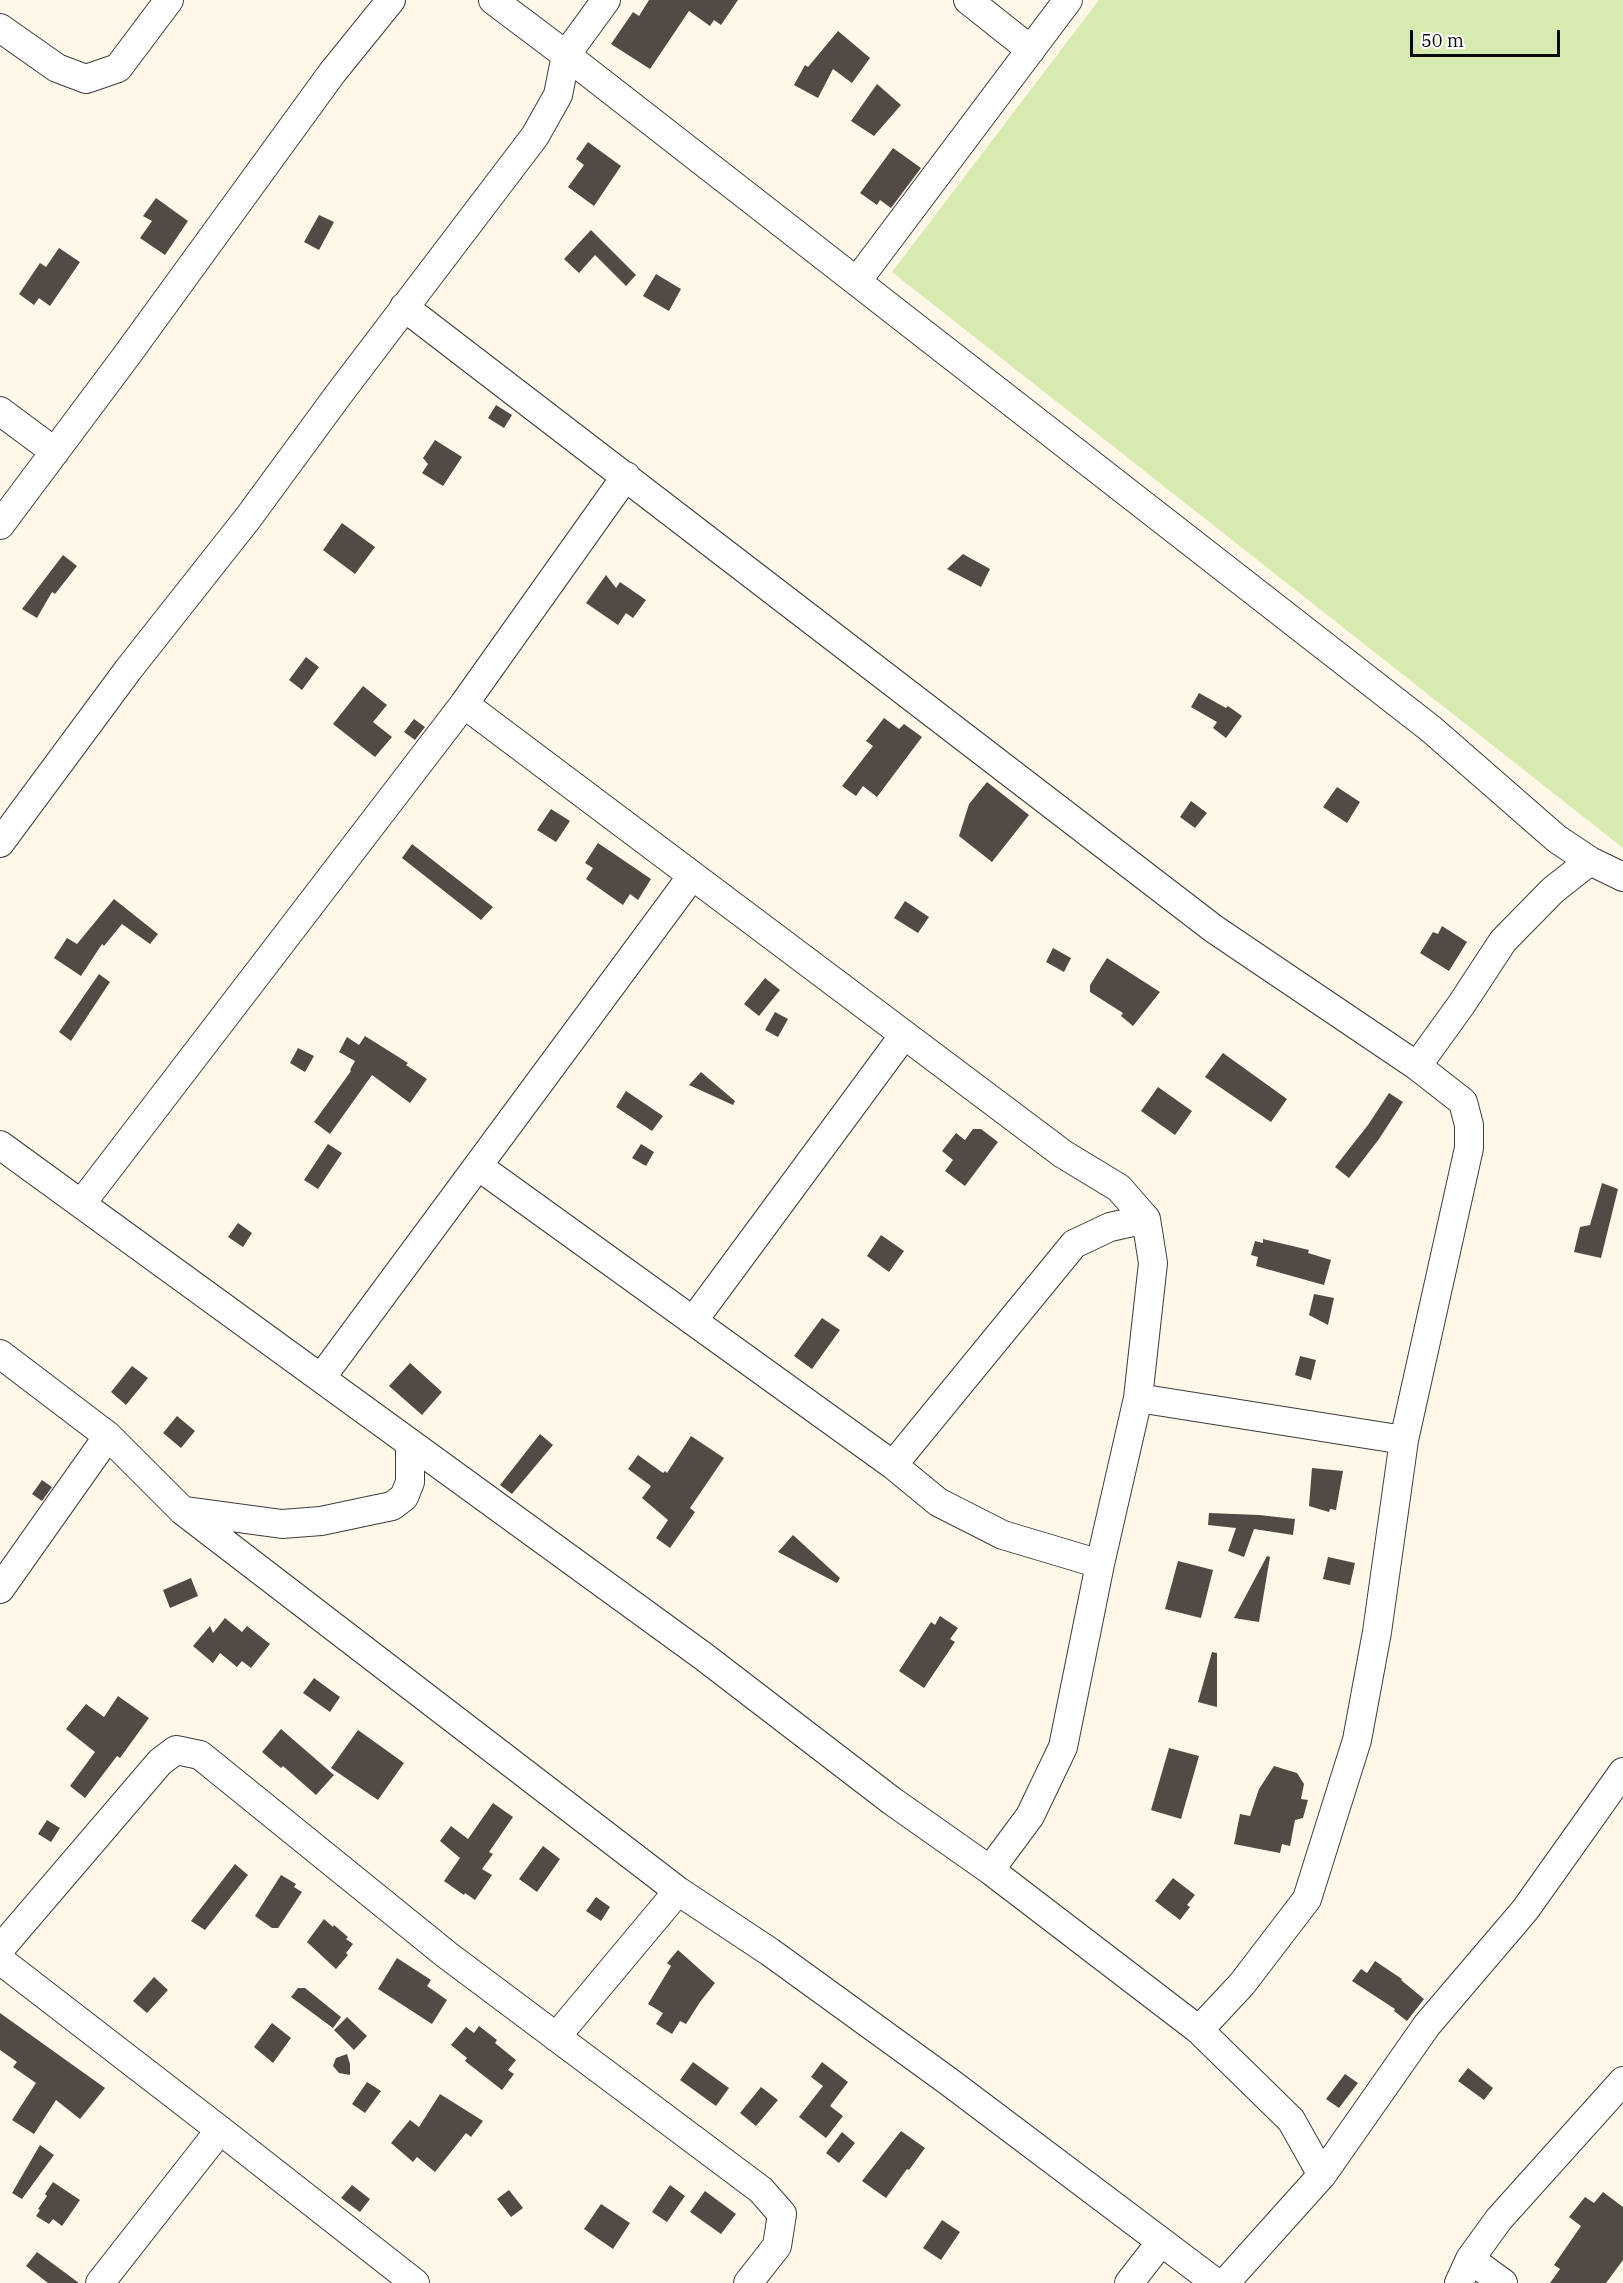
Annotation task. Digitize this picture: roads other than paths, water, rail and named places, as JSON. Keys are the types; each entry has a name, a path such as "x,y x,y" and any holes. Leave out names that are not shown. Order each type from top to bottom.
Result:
{"street":[{"path":"0,28 57,68 86,80 118,68 170,0"},
{"path":"0,525 332,73 391,0"},
{"path":"493,0 1431,729 1557,839 1590,861 1623,877"},
{"path":"0,843 128,670 248,518 404,307 536,136 558,94 566,55 606,0"},
{"path":"968,0 1031,50"},
{"path":"856,281 1068,0"},
{"path":"404,307 1214,929 1417,1066 1463,1102 1468,1125 1469,1148 1404,1440 1377,1632 1357,1740 1307,1899 1242,1984 1199,2030"},
{"path":"0,411 55,452"},
{"path":"81,1204 464,704 626,476"},
{"path":"464,704 1063,1154 1119,1188 1146,1220 1153,1263 1138,1398 1100,1564 1064,1747 1030,1816 990,1870"},
{"path":"1554,890 1557,839"},
{"path":"1417,1066 1503,941 1554,890 1590,861"},
{"path":"321,1378 692,876"},
{"path":"693,1321 904,1035"},
{"path":"0,1145 703,1656 892,1801 990,1870 1199,2030 1291,2120 1322,2175"},
{"path":"478,1166 893,1465 938,1502 1003,1535 1100,1564"},
{"path":"893,1465 1074,1244 1110,1227 1146,1220"},
{"path":"0,1354 108,1436 183,1511 678,1891 770,1952 948,2081 1216,2283"},
{"path":"1138,1398 1404,1440"},
{"path":"0,1589 108,1436"},
{"path":"183,1511 282,1524 321,1521 392,1506 404,1497 410,1482 410,1443"},
{"path":"0,1948 159,1762 176,1750 200,1755 447,1955 761,2190 782,2214 777,2246 748,2283"},
{"path":"1226,2283 1322,2175 1427,2025 1526,1910 1623,1772"},
{"path":"556,2037 678,1891"},
{"path":"0,1960 220,2130 399,2278"},
{"path":"1503,2283 1465,2271 1499,2219 1623,2081"},
{"path":"100,2283 220,2130"},
{"path":"1129,2283 1161,2242"}]}
